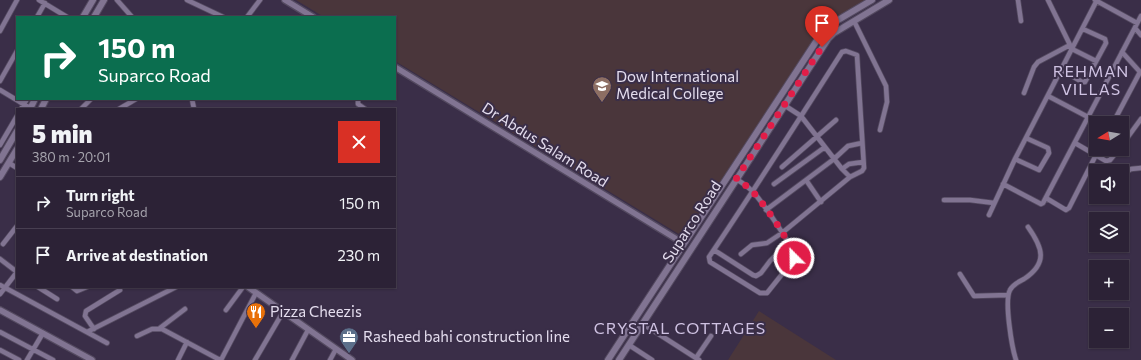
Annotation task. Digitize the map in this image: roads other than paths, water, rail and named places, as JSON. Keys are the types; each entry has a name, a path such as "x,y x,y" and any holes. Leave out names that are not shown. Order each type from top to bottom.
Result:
{"main road":[{"path":"84,16 93,0"},
{"path":"95,16 104,0"},
{"name":"Suparco Road","path":"608,360 683,243 821,34 828,26 872,0"},
{"name":"Suparco Road","path":"619,360 828,39 834,33 888,0"},
{"path":"0,160 16,133"},
{"path":"0,177 16,151"},
{"path":"720,188 727,192"}],"street":[{"path":"0,31 17,0"},
{"path":"40,0 65,16"},
{"path":"117,0 131,16"},
{"path":"186,0 221,16"},
{"path":"248,16 260,0"},
{"path":"285,0 310,16"},
{"path":"1018,0 1021,21"},
{"path":"1048,0 1071,47 1096,61"},
{"path":"989,215 1015,159 1062,70 1071,47 1083,29 1096,1 1136,26 1141,35"},
{"path":"38,16 45,3"},
{"path":"1003,184 1041,204 1043,203 1141,16"},
{"path":"854,21 886,86 887,102 880,130"},
{"path":"1062,70 1082,82 1085,82 1106,42 1106,40 1083,29"},
{"path":"1024,93 1034,67 1038,62 1071,47"},
{"path":"736,179 753,192 782,233 794,253 794,258 770,290 763,294 710,262 709,259 753,192 842,52 846,51 856,53 863,162 862,171 850,177 782,233 767,243 752,245 741,254"},
{"path":"1116,116 1141,72 1122,52"},
{"path":"0,81 16,54"},
{"name":"Dr Abdus Salam Road","path":"396,68 683,243"},
{"path":"0,90 23,107 30,108"},
{"path":"1048,96 1088,118"},
{"path":"82,108 90,100"},
{"path":"121,108 134,100"},
{"path":"358,100 358,104 364,108"},
{"path":"784,105 801,116 842,169 850,177"},
{"path":"0,145 16,118"},
{"path":"1129,135 1141,119"},
{"path":"782,167 836,120"},
{"path":"1015,159 1038,170 1041,169 1049,150 1026,138"},
{"path":"1075,142 1089,152"},
{"path":"766,210 834,159 848,146 862,143"},
{"path":"774,184 825,147"},
{"path":"1046,198 1066,210 1068,209 1095,156 1108,161 1113,156"},
{"path":"842,169 849,164 863,162"},
{"path":"8,163 16,167"},
{"path":"1129,170 1141,168"},
{"path":"806,180 821,202"},
{"path":"944,200 970,200 994,203"},
{"path":"3,244 16,227"},
{"path":"1016,360 1009,322 1009,291 1013,285 1032,273 1040,264 1041,250 1028,227"},
{"path":"714,250 754,276 761,273 770,261 788,243"},
{"path":"0,259 16,271"},
{"path":"0,294 2,286 16,273"},
{"path":"960,274 974,296 1008,295"},
{"path":"2,286 107,343"},
{"path":"40,288 57,299"},
{"path":"73,288 77,291 84,288"},
{"path":"87,332 173,288"},
{"path":"226,310 242,288"},
{"path":"249,288 352,360"},
{"path":"94,329 86,316 86,311 120,290"},
{"path":"160,328 220,360 256,293"},
{"path":"137,336 152,329 160,328 185,309"},
{"path":"0,310 92,360"},
{"path":"255,360 282,312"},
{"path":"642,324 697,359 711,336"},
{"path":"292,360 308,330"},
{"path":"0,332 53,360"},
{"path":"27,360 32,349 43,333"},
{"path":"178,360 187,342"},
{"path":"629,345 652,360"},
{"path":"330,360 336,349"},
{"path":"0,350 18,360"}],"place":[{"name":"Dow International Medical College","path":"602,103"},
{"name":"Pizza Cheezis","path":"256,329"},
{"name":"Rasheed bahi construction line","path":"349,354"}],"district":[{"name":"REHMAN VILLAS","path":"1091,80"},
{"name":"CRYSTAL COTTAGES","path":"680,328"}]}
